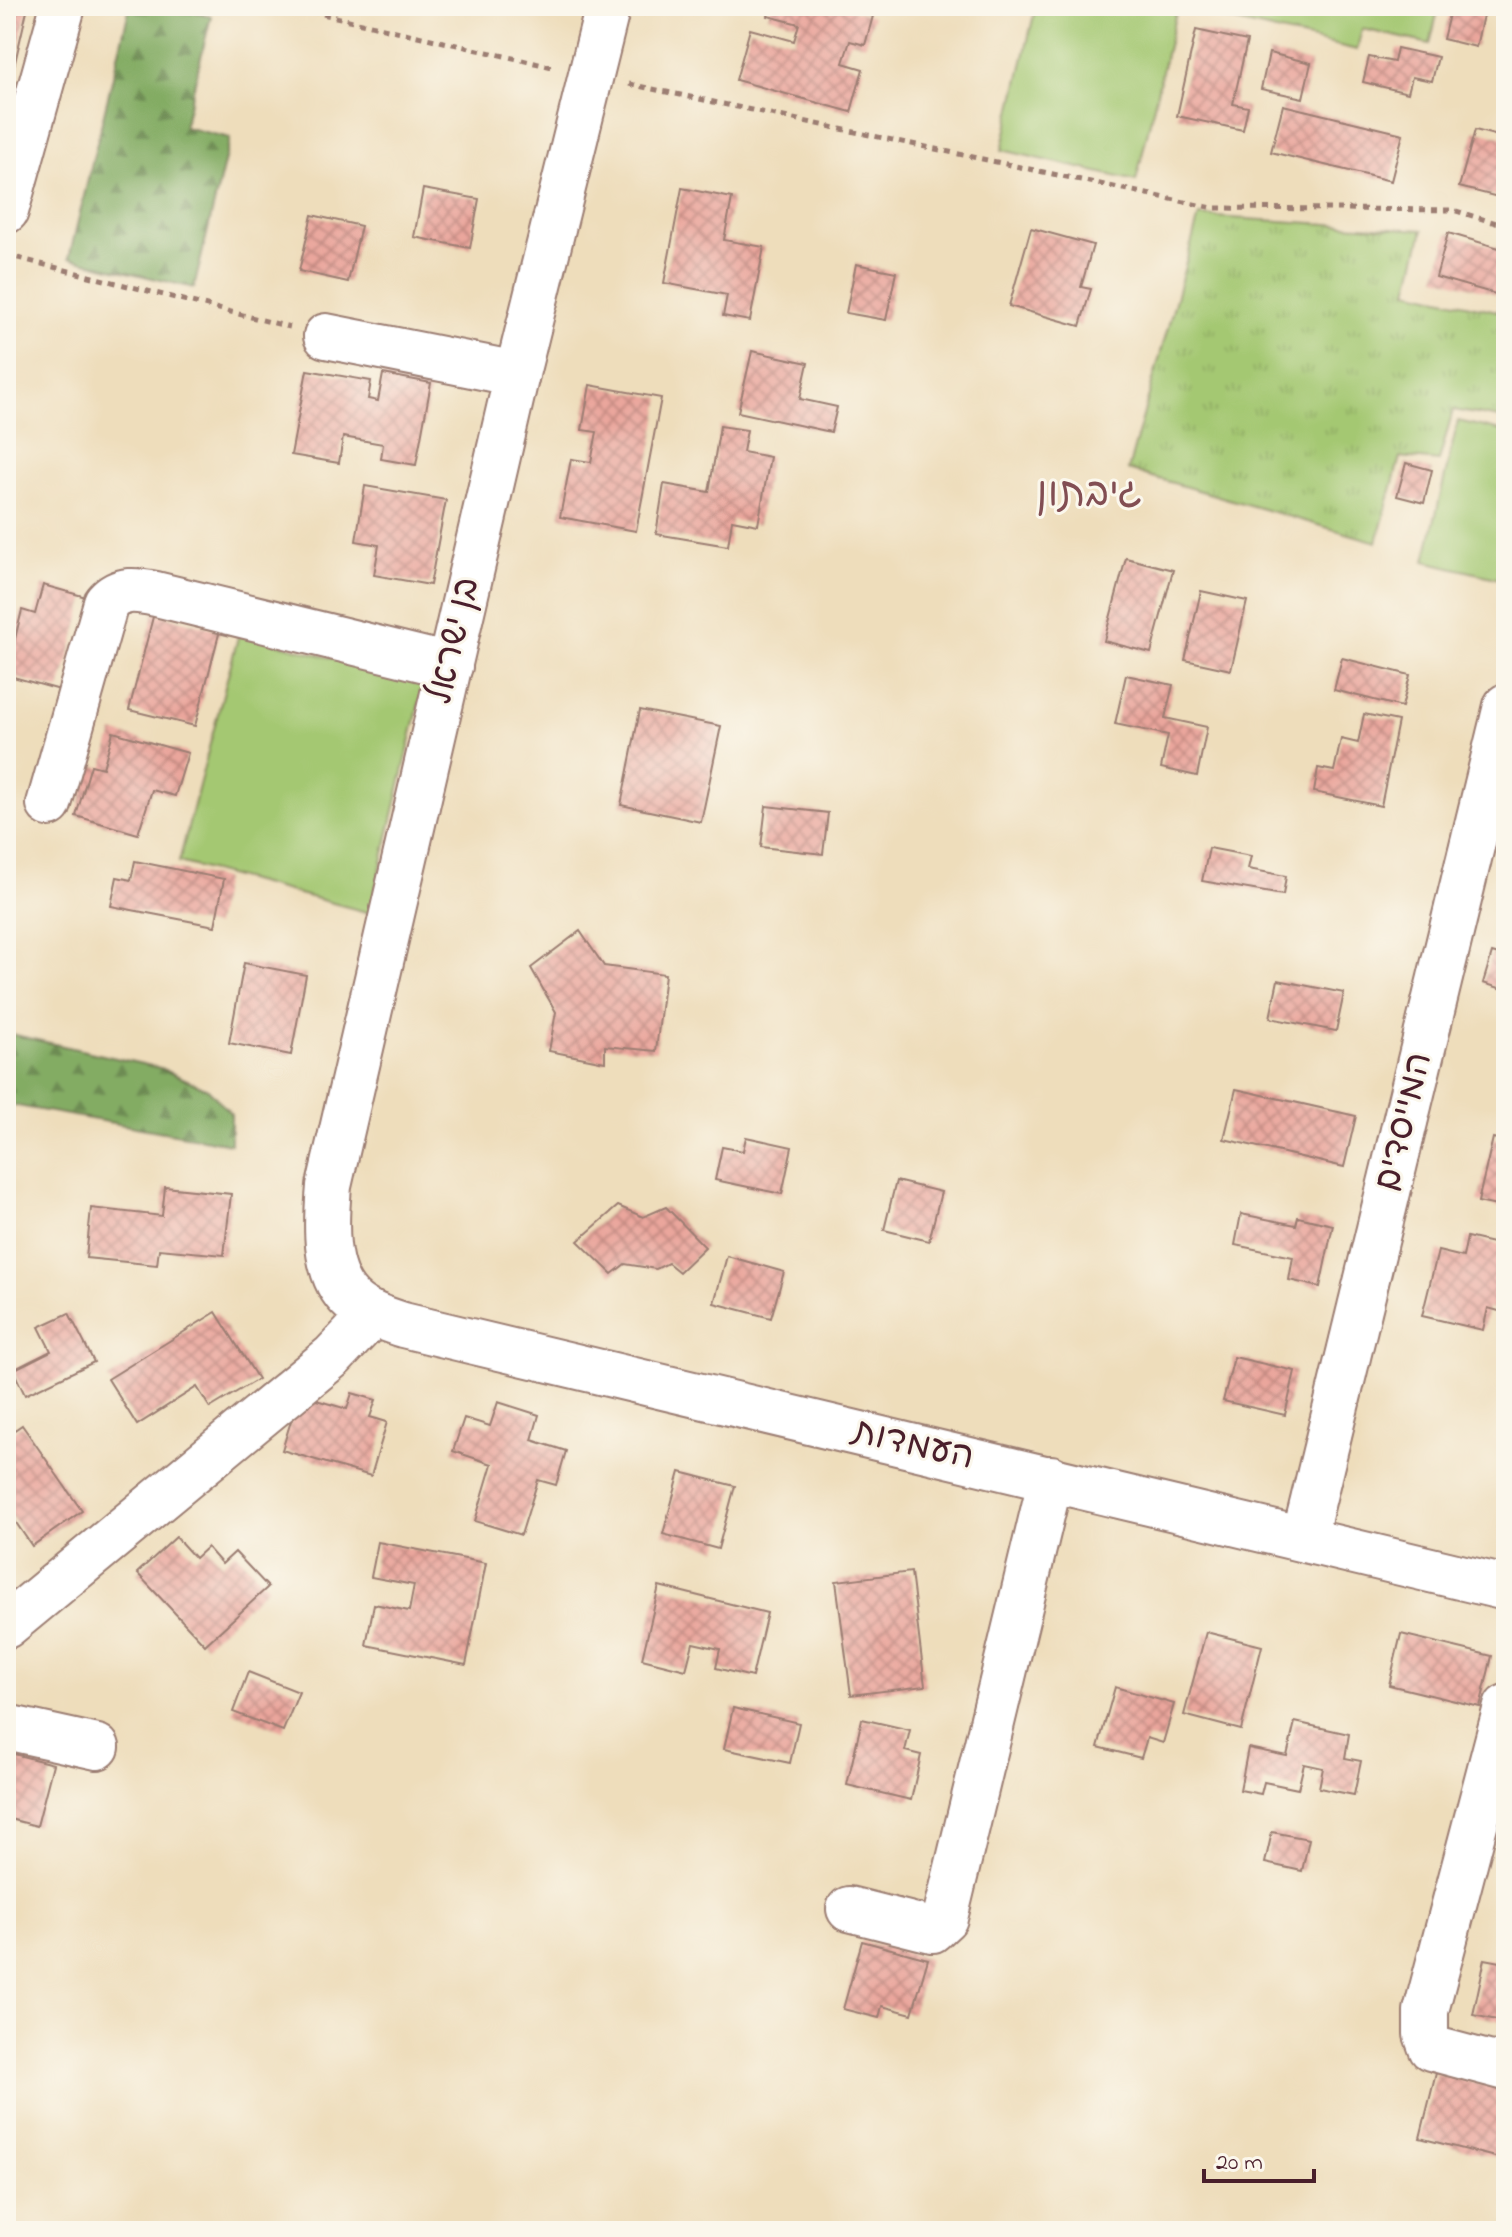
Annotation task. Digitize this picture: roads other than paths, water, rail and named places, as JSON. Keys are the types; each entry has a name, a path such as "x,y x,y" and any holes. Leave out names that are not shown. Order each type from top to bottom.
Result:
{"street":[{"path":"6,211 63,6"},
{"name":"בן ישראל","path":"337,1277 325,1225 329,1186 517,374 608,6"},
{"path":"326,336 517,374"},
{"path":"49,804 106,603 113,595 131,589 156,594 450,666"},
{"name":"המייסדים","path":"1304,1538 1506,706"},
{"name":"העמדות","path":"337,1277 350,1300 373,1314 403,1325 1506,1588"},
{"path":"6,1626 333,1356 373,1314"},
{"path":"849,1909 932,1930 945,1918 1051,1478"},
{"path":"1506,1707 1426,2011 1426,2034 1431,2048 1506,2068"},
{"path":"6,1727 97,1747"}],"district":[{"name":"גיבתון","path":"1089,495"}]}
